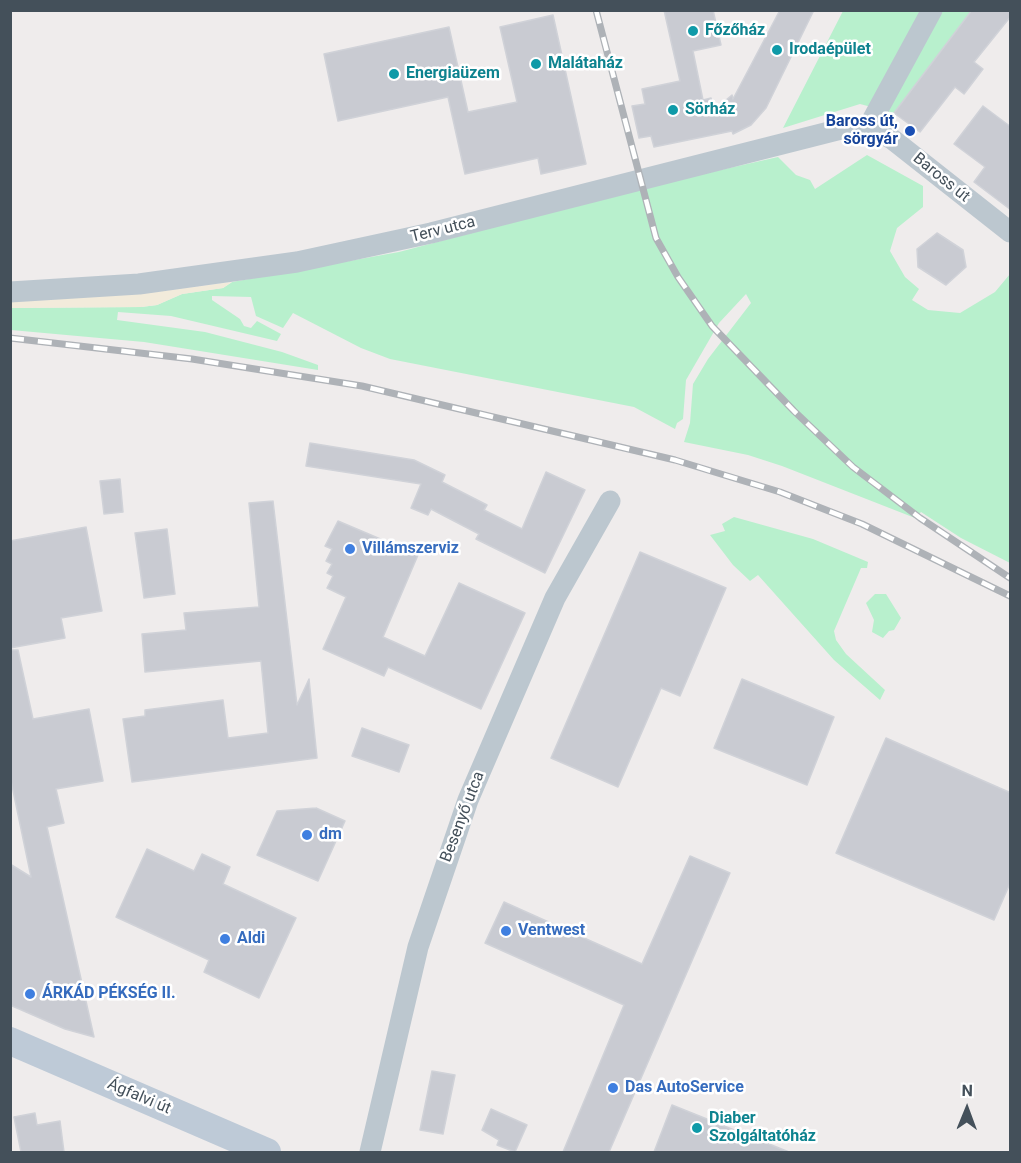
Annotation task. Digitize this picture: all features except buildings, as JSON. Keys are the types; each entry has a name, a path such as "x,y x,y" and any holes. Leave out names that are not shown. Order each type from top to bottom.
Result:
{"main road":[{"name":"Ágfalvi út","path":"10,1041 267,1152"}],"street":[{"path":"869,126 932,10"},
{"name":"Baross út","path":"869,126 892,139 1011,232"},
{"name":"Terv utca","path":"10,292 139,284 297,262 431,233 841,129 869,126"},
{"name":"Besenyő utca","path":"370,1152 418,947 468,800 555,598 610,501"}],"green space":[{"path":"843,11 972,11 894,113 860,104 783,128"},
{"path":"867,155 923,186 923,207 897,228 890,251 905,277 919,289 912,300 928,310 960,313 995,292 1010,274 1010,563 961,538 921,512 915,518 782,466 748,455 684,442 690,423 693,384 708,359 751,303 746,294 719,323 686,380 683,419 677,423 675,429 634,407 390,359 361,348 293,313 283,328 256,316 251,297 212,296 212,300 240,319 244,326 251,328 257,321 281,334 277,341 171,316 118,312 117,320 205,332 282,352 318,365 318,370 144,342 11,330 10,308 157,305 182,294 223,288 232,282 399,252 654,185 778,157 796,175 810,180 815,189"},
{"path":"734,517 813,539 868,562 867,568 861,568 834,631 836,640 846,654 885,690 880,700 834,660 758,575 750,581 733,565 710,535 725,531 722,524"},
{"path":"875,594 886,594 901,618 894,630 889,631 883,638 872,632 874,620 866,603"}],"sand":[{"path":"232,282 223,288 182,294 157,305 141,307 11,308 10,300 138,294"}],"railway":[{"path":"596,10 656,238 678,277 712,326 794,411 853,467 920,518 1010,578"},
{"path":"10,338 192,359 362,386 675,460 780,492 862,524 1010,596"}],"place":[{"name":"Főzőház","path":"693,31"},
{"name":"Irodaépület","path":"777,50"},
{"name":"Malátaház","path":"536,64"},
{"name":"Energiaüzem","path":"394,74"},
{"name":"Sörház","path":"673,110"},
{"name":"Baross út, sörgyár","path":"910,131"},
{"name":"Villámszerviz","path":"350,549"},
{"name":"dm","path":"307,835"},
{"name":"Ventwest","path":"506,931"},
{"name":"Aldi","path":"225,939"},
{"name":"ÁRKÁD PÉKSÉG II.","path":"30,994"},
{"name":"Das AutoService","path":"613,1088"},
{"name":"Diaber Szolgáltatóház","path":"697,1128"}]}
